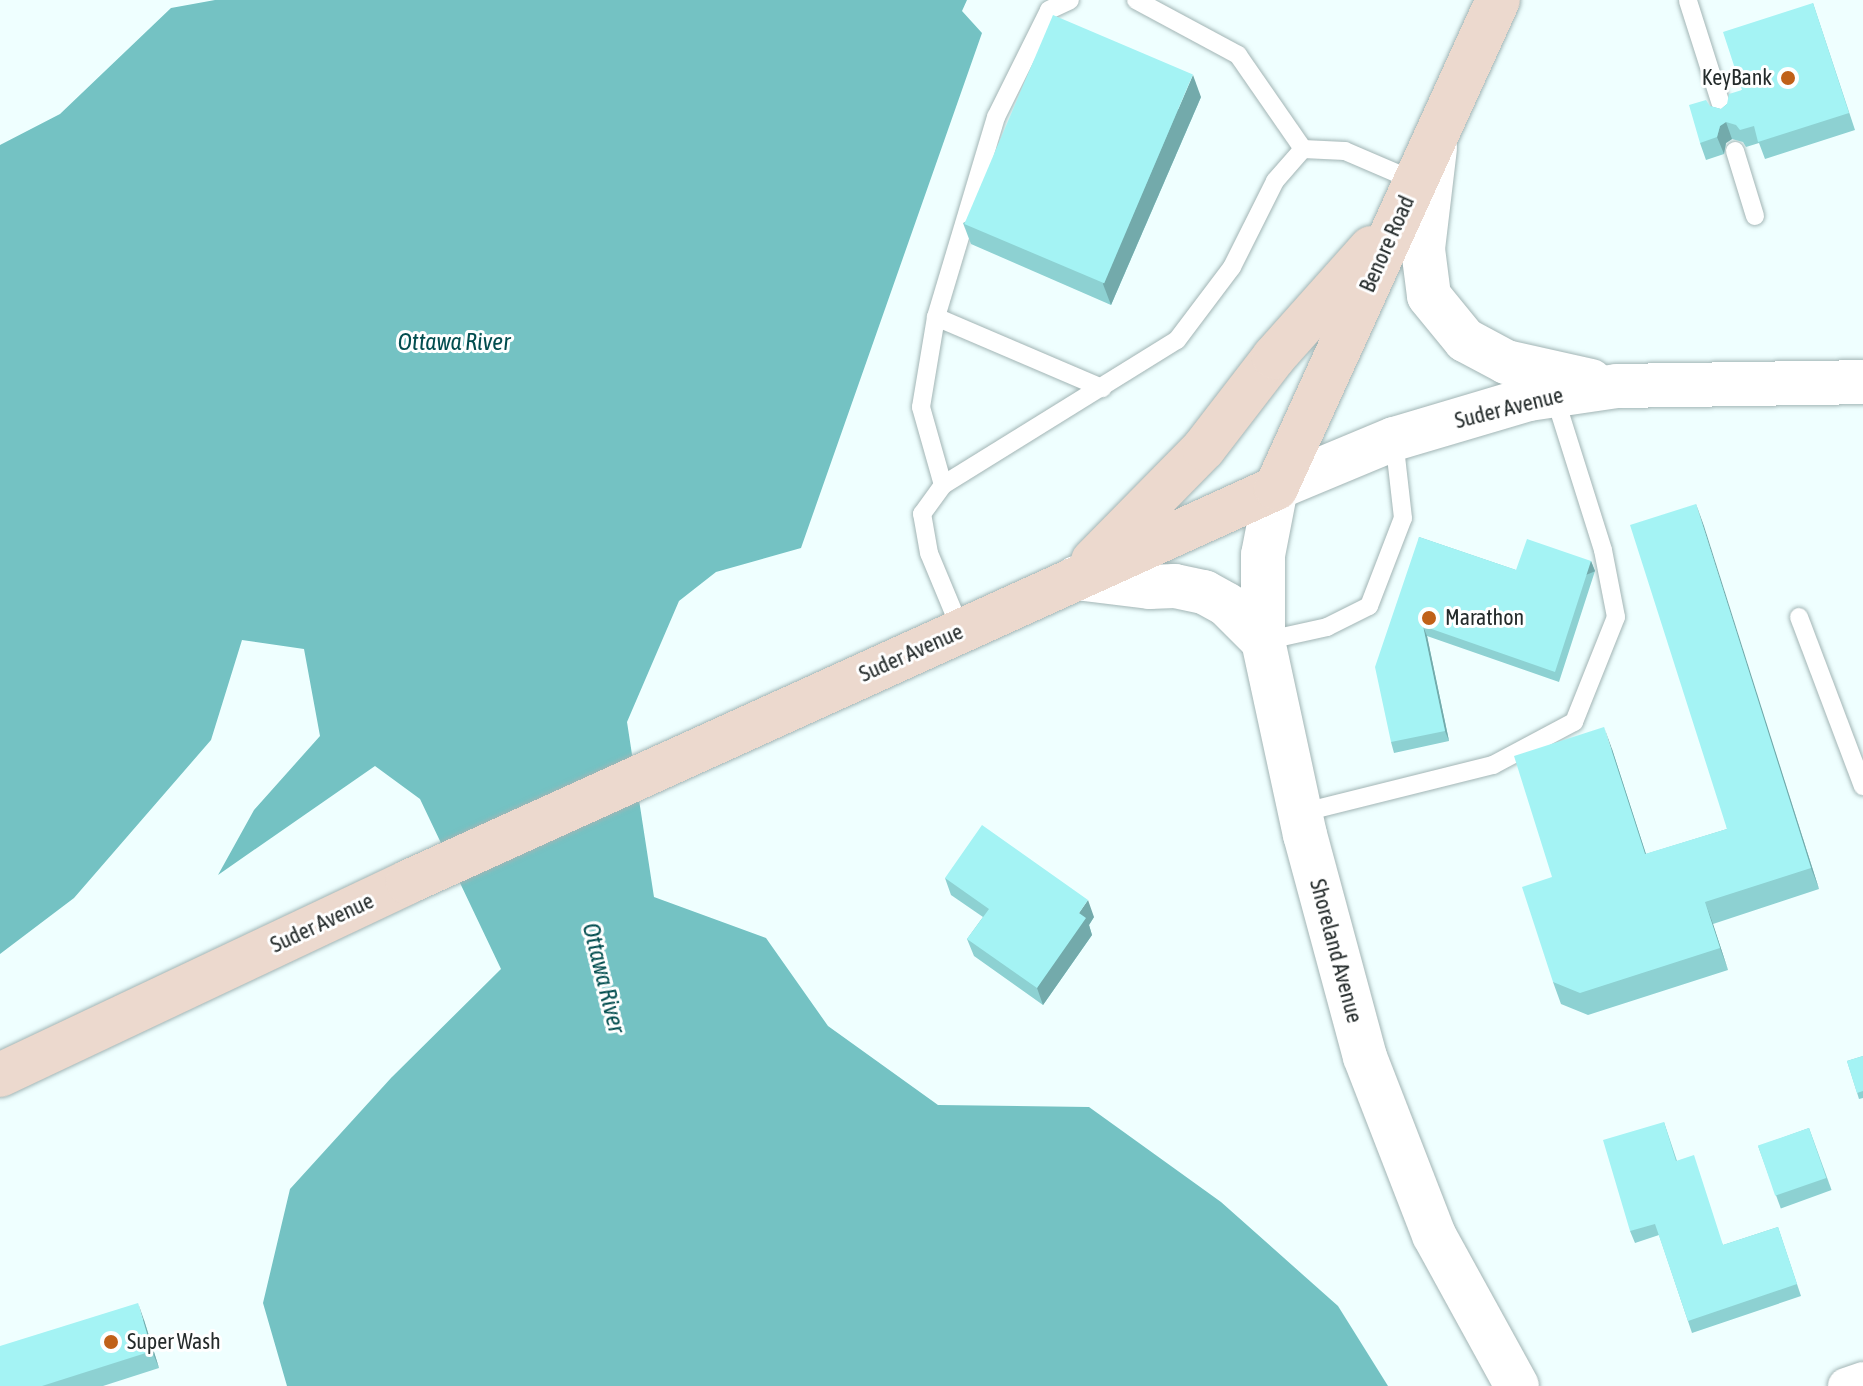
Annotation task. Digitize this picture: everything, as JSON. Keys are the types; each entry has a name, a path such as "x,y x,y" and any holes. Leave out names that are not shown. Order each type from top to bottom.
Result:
{"main road":[{"name":"Benore Road","path":"1276,488 1498,0"},
{"path":"1076,578 1204,448 1274,357 1407,199"},
{"name":"Suder Avenue","path":"0,1075 408,882 1276,488"}],"street":[{"path":"1436,138 1423,249 1429,296 1465,340 1506,362 1617,386"},
{"name":"Suder Avenue","path":"1276,488 1394,439 1529,399 1617,386 1863,382"},
{"name":"Shoreland Avenue","path":"1276,488 1263,555 1263,641 1300,813 1365,1057 1434,1235 1517,1386"},
{"path":"1076,578 1149,587 1175,586 1204,592 1227,605 1263,641"},
{"path":"1846,1386 1863,1380"}],"lane":[{"path":"943,485 921,407 936,317 996,117 1049,10 1070,0"},
{"path":"1136,0 1238,55 1303,149"},
{"path":"1688,1 1724,114"},
{"path":"1303,149 1345,151 1407,199"},
{"path":"961,630 929,553 922,514 943,485 1177,340 1232,267 1275,181 1303,149"},
{"path":"1735,151 1755,216"},
{"path":"936,317 1102,388"},
{"path":"1300,813 1493,765 1574,722 1616,617 1603,550 1554,395"},
{"path":"1263,641 1327,627 1369,606 1403,518 1394,439"},
{"path":"1799,617 1863,786"}],"water":[{"name":"Ottawa River","path":"215,0 967,0 962,11 982,33 801,548 716,572 679,601 627,722 654,897 766,938 828,1026 938,1105 1089,1107 1221,1202 1338,1306 1388,1386 287,1386 263,1303 290,1189 391,1078 501,969 420,799 375,766 218,875 254,810 320,736 304,649 242,640 211,740 74,898 0,954 0,145 60,114 171,8"}],"building":[{"name":"KeyBank","path":"1813,3 1849,113 1758,142 1754,126 1740,130 1726,122 1720,126 1717,137 1700,143 1689,105 1706,100 1710,106 1721,109 1727,104 1729,94 1742,90 1723,32"},
{"path":"1053,15 1193,74 1104,283 964,224"},
{"path":"1696,504 1811,868 1705,902 1720,948 1580,993 1553,982 1522,887 1552,877 1514,756 1604,727 1645,854 1727,829 1630,525"},
{"path":"1419,537 1516,570 1527,539 1591,561 1555,672 1423,626 1445,731 1391,742 1375,667"},
{"path":"982,825 1088,900 1079,913 1086,918 1037,988 967,939 989,909 945,878"},
{"path":"1863,1056 1863,1091 1857,1093 1847,1061"},
{"path":"1664,1122 1676,1161 1694,1155 1723,1245 1778,1227 1797,1284 1688,1321 1655,1224 1630,1231 1603,1140"},
{"path":"1809,1128 1826,1178 1775,1196 1758,1146"},
{"name":"Super Wash","path":"138,1303 152,1351 42,1386 0,1386 0,1346"}],"place":[{"name":"KeyBank","path":"1788,78"},
{"name":"Marathon","path":"1429,618"},
{"name":"Super Wash","path":"111,1342"}]}
